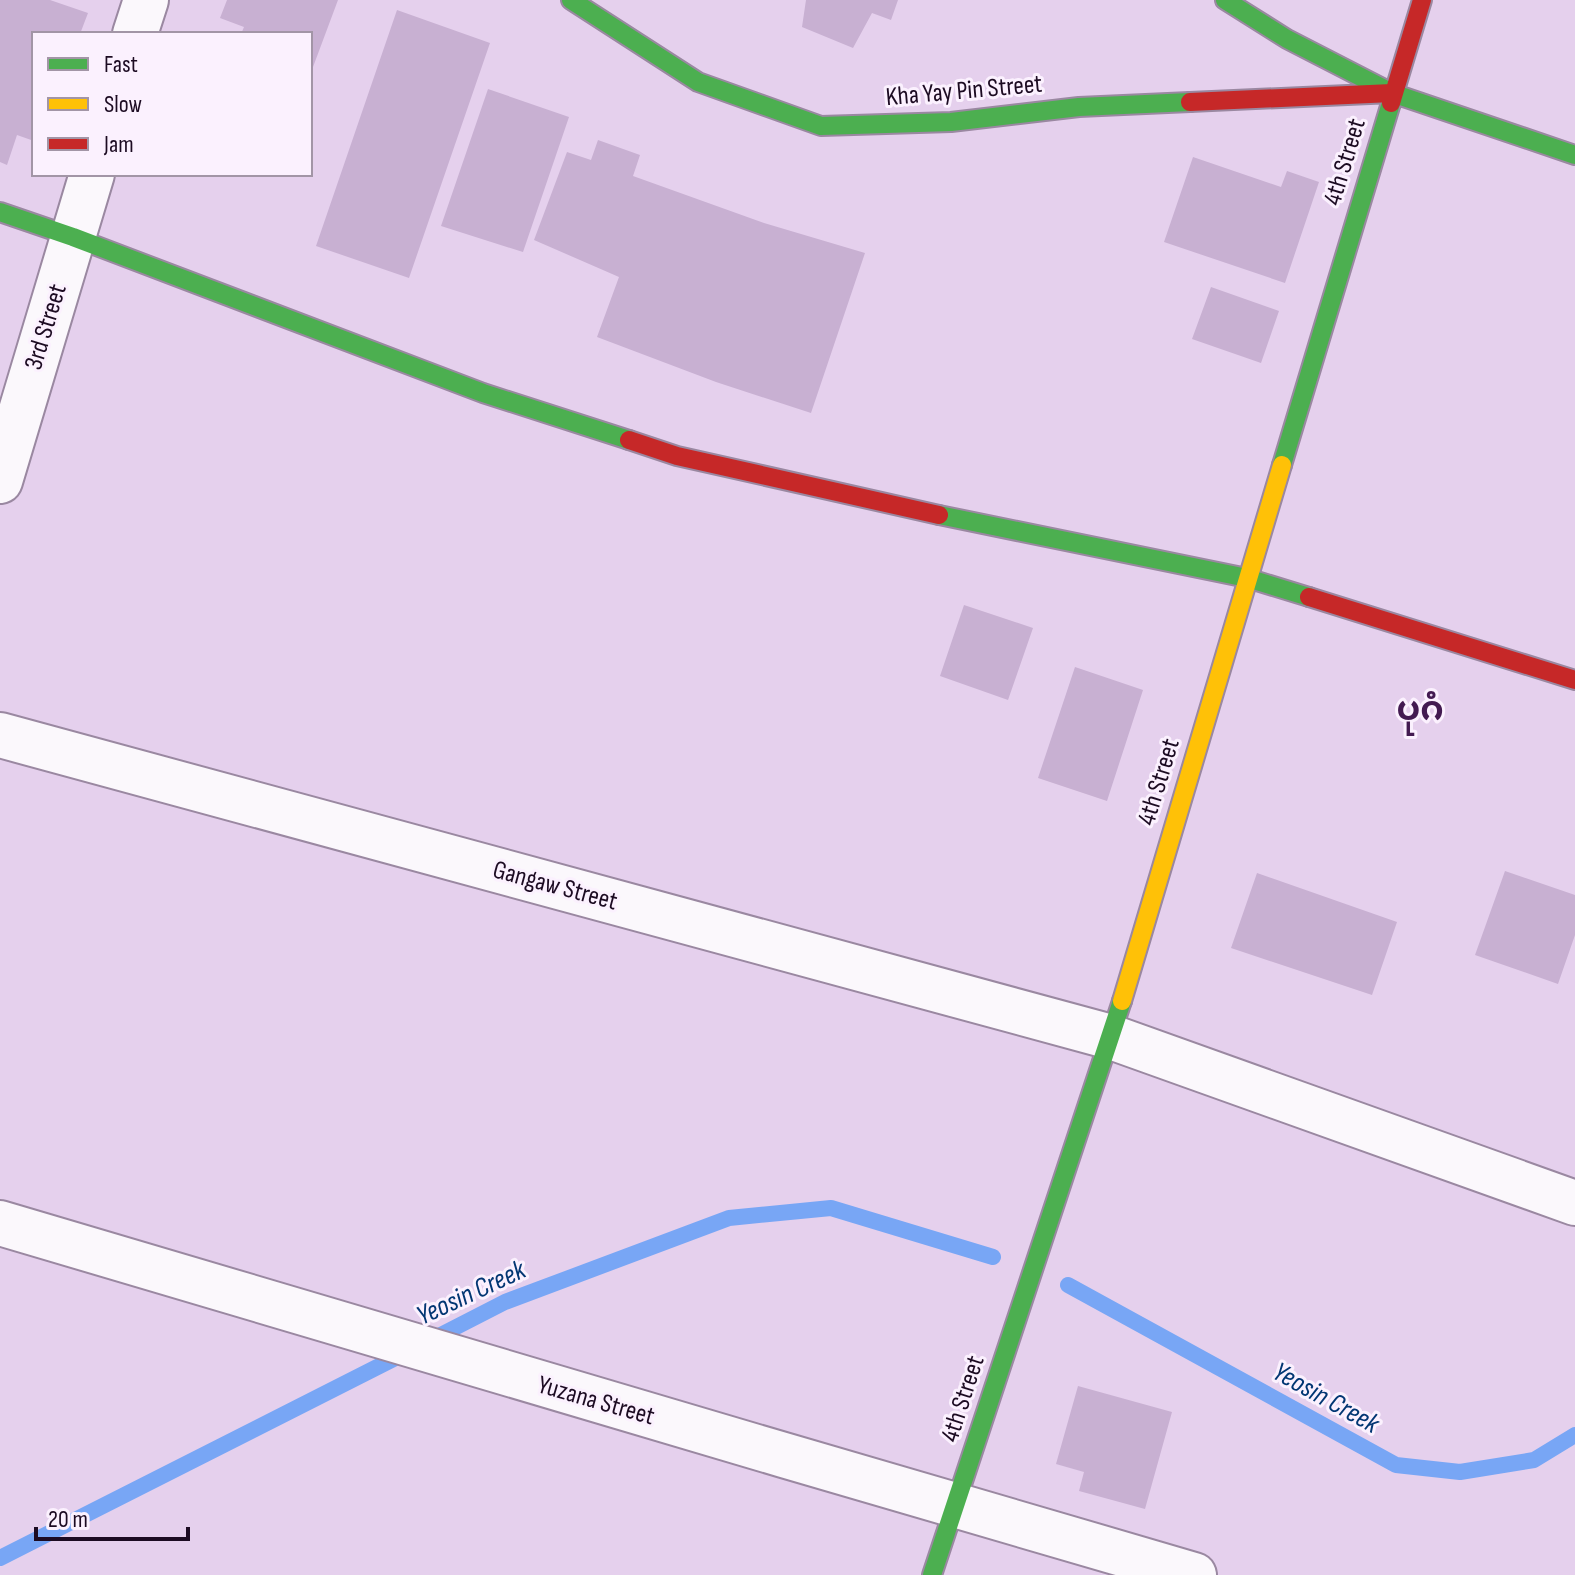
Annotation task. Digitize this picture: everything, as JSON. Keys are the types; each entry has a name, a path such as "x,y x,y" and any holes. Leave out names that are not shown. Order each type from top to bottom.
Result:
{"street":[{"path":"136,32 146,0"},
{"name":"Kha Yay Pin Street","path":"571,0 698,82 821,126 951,122 1079,107 1392,93"},
{"name":"Kha Yay Pin Street","path":"1225,0 1287,39 1392,93 1575,155"},
{"name":"4th Street","path":"932,1575 1111,1037 1422,0"},
{"name":"3rd Street","path":"0,481 91,176"},
{"path":"0,212 483,393 677,456 867,500 1247,578 1575,680"},
{"name":"Gangaw Street","path":"0,735 1111,1037 1575,1203"},
{"name":"Yuzana Street","path":"0,1223 350,1324 482,1367 954,1507 1194,1575"}],"building":[{"path":"0,0 50,0 88,13 81,32 32,32 32,140 17,135 7,165 0,162"},
{"path":"227,0 338,0 313,67 312,32 242,32 244,27 220,18"},
{"path":"806,0 898,0 891,20 872,13 853,48 802,27"},
{"path":"397,10 490,43 409,278 316,246"},
{"path":"488,89 569,117 523,252 441,226"},
{"path":"598,140 640,155 633,176 764,223 865,253 811,413 716,382 597,337 619,277 534,240 567,152 591,160"},
{"path":"1193,157 1281,187 1287,171 1319,182 1285,283 1164,242"},
{"path":"1211,287 1279,311 1261,363 1192,339"},
{"path":"964,605 1033,628 1008,700 940,676"},
{"path":"1075,667 1143,690 1107,801 1038,778"},
{"path":"1505,871 1575,895 1575,935 1558,984 1475,955"},
{"path":"1257,873 1397,922 1372,995 1231,948"},
{"path":"1078,1386 1172,1412 1145,1509 1079,1491 1084,1472 1056,1464"}],"waterway":[{"name":"Yeosin Creek","path":"427,1342 505,1302 729,1218 831,1208 993,1257"},
{"name":"Yeosin Creek","path":"1068,1285 1396,1465 1460,1472 1534,1460 1575,1435"},
{"name":"Yeosin Creek","path":"0,1558 407,1352"}],"traffic: fast":[{"path":"571,0 698,82 821,126 951,122 1079,107 1190,102"},
{"path":"1225,0 1287,39 1392,93 1575,155"},
{"path":"1282,465 1391,103"},
{"path":"0,212 483,393 629,440"},
{"path":"939,515 1247,578 1309,597"},
{"path":"932,1575 1122,1001"}],"traffic: slow":[{"path":"1122,1001 1282,465"}],"traffic: jam":[{"path":"1391,103 1422,0"},
{"path":"1190,102 1392,93"},
{"path":"629,440 677,456 939,515"},
{"path":"1309,597 1575,680"}],"district":[{"name":"ပုဂံ","path":"1420,709"}]}
